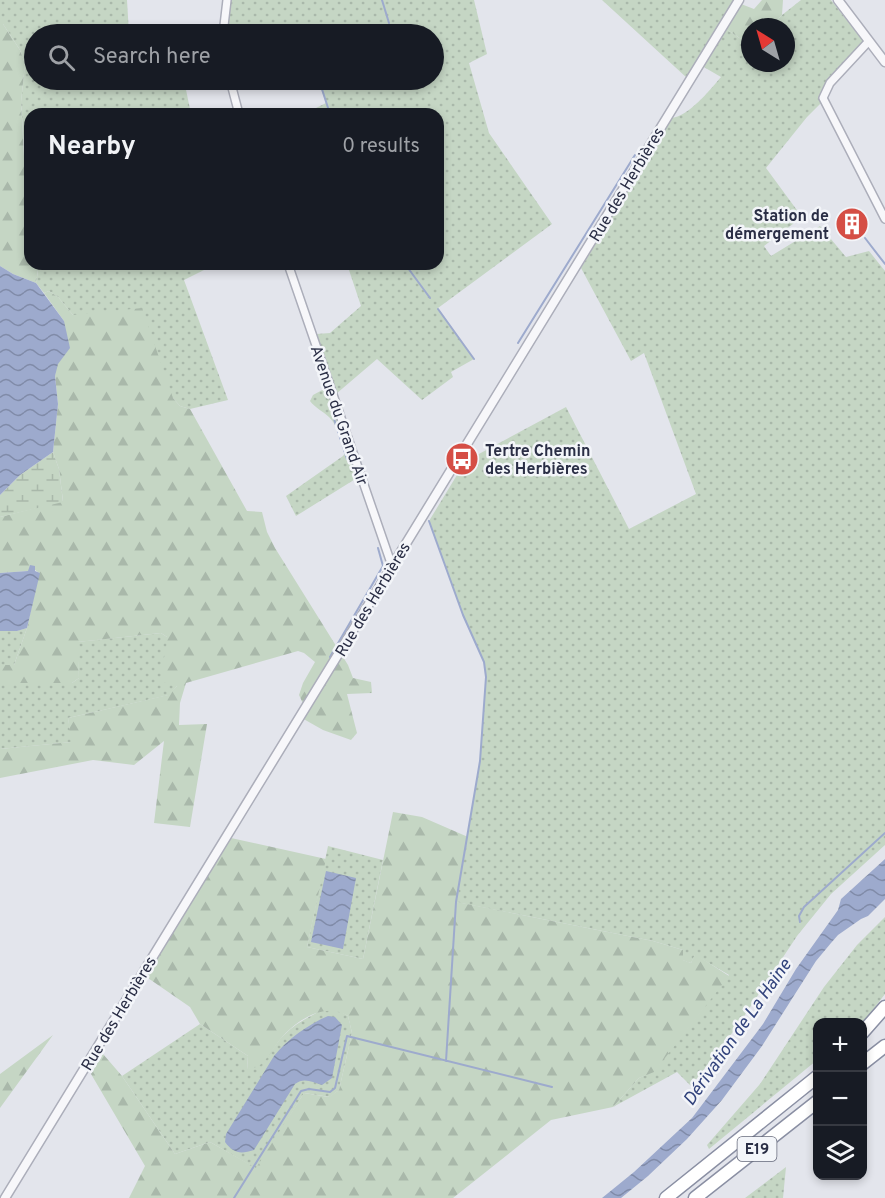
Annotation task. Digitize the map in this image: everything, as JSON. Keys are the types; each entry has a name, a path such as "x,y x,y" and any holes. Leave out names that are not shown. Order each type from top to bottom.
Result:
{"highway":[{"path":"867,1027 885,1007"},
{"path":"867,1035 885,1020"},
{"path":"867,1060 885,1046"},
{"name":"E19","path":"666,1198 813,1080"},
{"name":"E19","path":"695,1198 813,1105"}],"street":[{"path":"224,24 227,0"},
{"name":"Rue des Herbières","path":"5,1198 739,0"},
{"path":"838,0 885,62"},
{"path":"869,41 830,83 823,98 885,219"},
{"path":"233,90 237,108"},
{"name":"Avenue du Grand Air","path":"290,270 392,566"}],"green space":[{"path":"0,0 127,0 128,24 24,24 24,61 20,50 3,24 0,24"},
{"path":"231,0 474,0 487,54 469,63 489,133 552,224 438,308 474,359 451,372 453,377 422,400 377,359 336,394 317,334 330,333 361,306 349,270 444,270 444,108 316,108 326,103 321,90 444,90 444,24 228,24"},
{"path":"602,0 735,0 687,78"},
{"path":"762,0 783,0 782,15 779,18 741,18 741,39 726,29 741,4 754,9"},
{"path":"801,0 831,0 864,42 827,83 820,94 821,103 766,168 802,217 764,246 771,256 820,226 846,257 869,251 885,271 885,845 831,894 797,936 739,1024 691,1086 677,1072 613,1107 639,1078 654,1071 729,975 695,955 691,963 682,960 683,950 653,941 456,902 480,761 486,677 484,662 463,615 429,521 471,452 477,455 566,407 629,529 696,494 644,353 631,361 581,268 671,118 691,108 721,77 702,66 726,29 741,39 741,72 795,72 795,18 779,18"},
{"path":"0,24 3,24 20,50 24,61 21,102 24,156 24,270 38,270 36,283 0,266"},
{"path":"24,74 24,90 186,90 190,108 24,108 24,149 21,102"},
{"path":"204,270 184,280 228,400 190,409 180,406 73,315 58,297 49,291 44,293 36,283 38,271"},
{"path":"49,291 58,297 73,315 142,308 173,398 180,406 190,409 247,511 262,512 267,532 275,548 348,665 353,678 371,682 372,693 347,694 357,733 351,740 323,730 300,717 305,708 299,695 315,662 304,653 298,651 186,683 180,703 179,725 207,724 190,827 154,823 164,741 134,765 93,760 0,778 0,749 71,742 68,718 168,695 177,686 163,682 162,671 167,637 161,633 78,642 79,678 72,683 0,683 0,665 14,665 27,628 39,573 30,566 29,571 0,573 0,517 63,501 59,469 53,452 58,404 55,376 64,321 44,293"},
{"path":"326,388 357,478 296,516 286,496 345,453 335,425 310,401 313,395"},
{"path":"53,452 59,469 63,502 0,517 0,495 20,475"},
{"path":"27,628 14,665 0,665 0,631"},
{"path":"161,633 167,637 177,686 169,695 68,718 72,742 0,749 0,683 72,683 79,678 77,642"},
{"path":"393,812 422,817 468,837 457,902 653,941 683,950 683,960 691,963 695,954 729,976 654,1072 639,1078 613,1107 551,1120 453,1198 129,1198 145,1166 91,1074 103,1054 122,1076 175,1154 210,1142 256,1168 304,1093 329,1097 339,1090 352,1033 348,1016 340,1012 322,1011 305,1018 283,1036 263,1062 247,1070 248,1056 200,1024 190,1007 145,976 231,838 326,859 307,947 363,959"},
{"path":"328,846 383,860 363,959 307,947"},
{"path":"885,917 885,994 867,1018 813,1018 813,1063 709,1149 707,1145 760,1084 824,987 857,945"},
{"path":"325,1009 338,1010 348,1016 352,1033 339,1090 330,1097 304,1093 257,1169 210,1142 175,1154 122,1076 200,1024 248,1056 247,1069 254,1067 264,1060 289,1031 303,1020"},
{"path":"53,1035 0,1108 0,1074"},
{"path":"786,1167 783,1198 745,1198"}],"water":[{"path":"0,266 36,283 64,321 70,348 58,364 55,376 58,404 53,452 20,475 0,495"},
{"path":"30,565 35,566 35,571 40,573 27,628 17,631 0,631 0,573 28,571"},
{"path":"885,859 885,899 868,916 838,935 816,961 762,1046 722,1100 687,1139 648,1176 621,1198 602,1198 634,1172 692,1118 763,1024 796,969 838,910 841,899"},
{"path":"326,871 356,878 343,949 311,942"},
{"path":"328,1016 335,1017 342,1025 332,1078 322,1085 305,1080 295,1084 254,1150 241,1152 231,1149 225,1142 226,1134 274,1056 298,1033"}],"waterway":[{"path":"382,0 389,23"},
{"path":"322,90 328,108"},
{"path":"518,343 635,155"},
{"path":"865,238 885,264"},
{"path":"409,270 430,298"},
{"path":"438,309 474,359"},
{"path":"334,419 347,459"},
{"path":"429,521 463,615 484,662 486,677 480,761 456,902 446,1061"},
{"path":"330,657 383,566 378,548"},
{"path":"800,922 799,916 804,907 885,833"},
{"path":"234,1198 301,1091 309,1089 330,1092 335,1088 347,1036 552,1087"}],"place":[{"name":"Station de démergement","path":"852,224"},
{"name":"Tertre Chemin des Herbières","path":"462,459"}],"water label":[{"name":"Dérivation de La Haine","path":"737,1032"}]}
